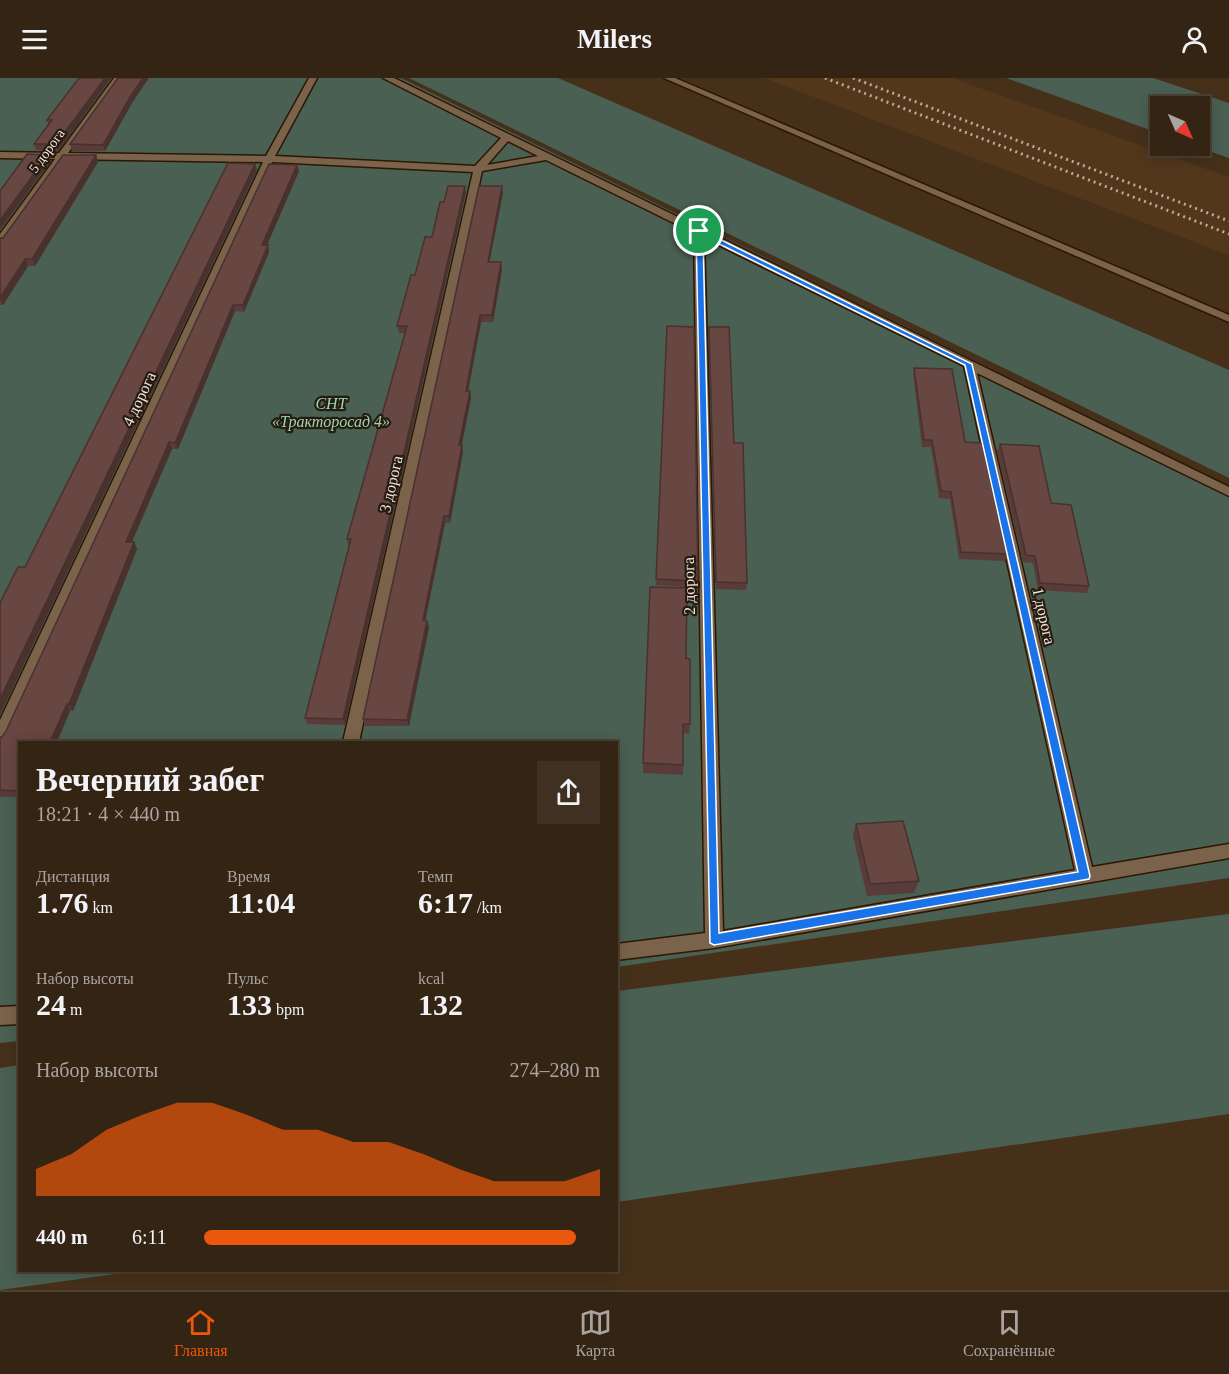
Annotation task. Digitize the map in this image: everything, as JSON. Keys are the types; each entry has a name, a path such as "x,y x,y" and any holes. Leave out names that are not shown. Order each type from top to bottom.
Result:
{"street":[{"name":"5 дорога","path":"0,241 118,78"},
{"name":"4 дорога","path":"0,736 269,159 313,78"},
{"path":"387,78 1229,492"},
{"path":"668,78 1229,319"},
{"name":"3 дорога","path":"351,741 478,169 507,137"},
{"path":"0,155 269,159 478,169 548,157"},
{"name":"2 дорога","path":"699,231 714,940"},
{"name":"1 дорога","path":"969,364 1085,876"},
{"path":"618,952 714,940 1229,851"},
{"path":"0,1016 18,1015"}],"shaded area":[{"path":"764,78 952,78 1150,149 1150,156 1170,156 1229,177 1229,255"}],"green space":[{"name":"СНТ «Тракторосад 4»","path":"0,78 401,78 1229,486 1229,878 618,967 618,741 18,741 18,1041 0,1043"},
{"path":"409,78 558,78 1229,370 1229,478"},
{"path":"1006,78 1153,78 1208,96 1150,96 1150,130"},
{"path":"1210,97 1229,103 1229,158 1210,151"},
{"path":"1229,914 1229,1114 618,1202 618,991"},
{"path":"18,1065 18,1272 130,1272 0,1290 0,1068"}],"building":[{"path":"79,78 105,78 56,144 34,144 52,120 47,120"},
{"path":"118,78 143,78 103,145 70,144"},
{"path":"27,154 48,155 0,220 0,191"},
{"path":"63,155 96,155 32,259 25,259 0,298 0,238 3,238"},
{"path":"228,163 255,164 0,699 0,603 18,567 25,567"},
{"path":"269,164 297,165 262,245 268,245 243,305 233,305 175,443 169,442 126,542 134,542 69,704 50,741 18,741 18,791 0,790 0,737 6,731"},
{"path":"448,186 465,186 343,719 305,718 351,539 347,539 407,326 397,326 411,275 415,275 425,237 432,237 440,202 444,202"},
{"path":"479,186 502,186 488,262 501,262 492,315 480,315 466,391 470,391 459,445 462,445 449,516 444,516 423,620 427,621 407,720 363,719"},
{"path":"667,326 694,327 698,581 656,579"},
{"path":"709,327 729,327 734,443 743,443 747,583 716,582"},
{"path":"914,368 952,369 965,442 982,443 1007,554 961,552 951,492 941,491 932,440 924,440"},
{"path":"1000,444 1039,446 1051,503 1071,505 1089,586 1040,583 1035,556 1026,555"},
{"path":"650,587 687,588 686,658 690,659 690,724 683,724 683,765 643,763"},
{"path":"903,821 919,881 870,884 856,824"}],"railway":[{"path":"825,78 1229,234"},
{"path":"853,78 1229,221"}],"route":[{"path":"699,231 969,364 1085,876 714,940 699,231"}]}
